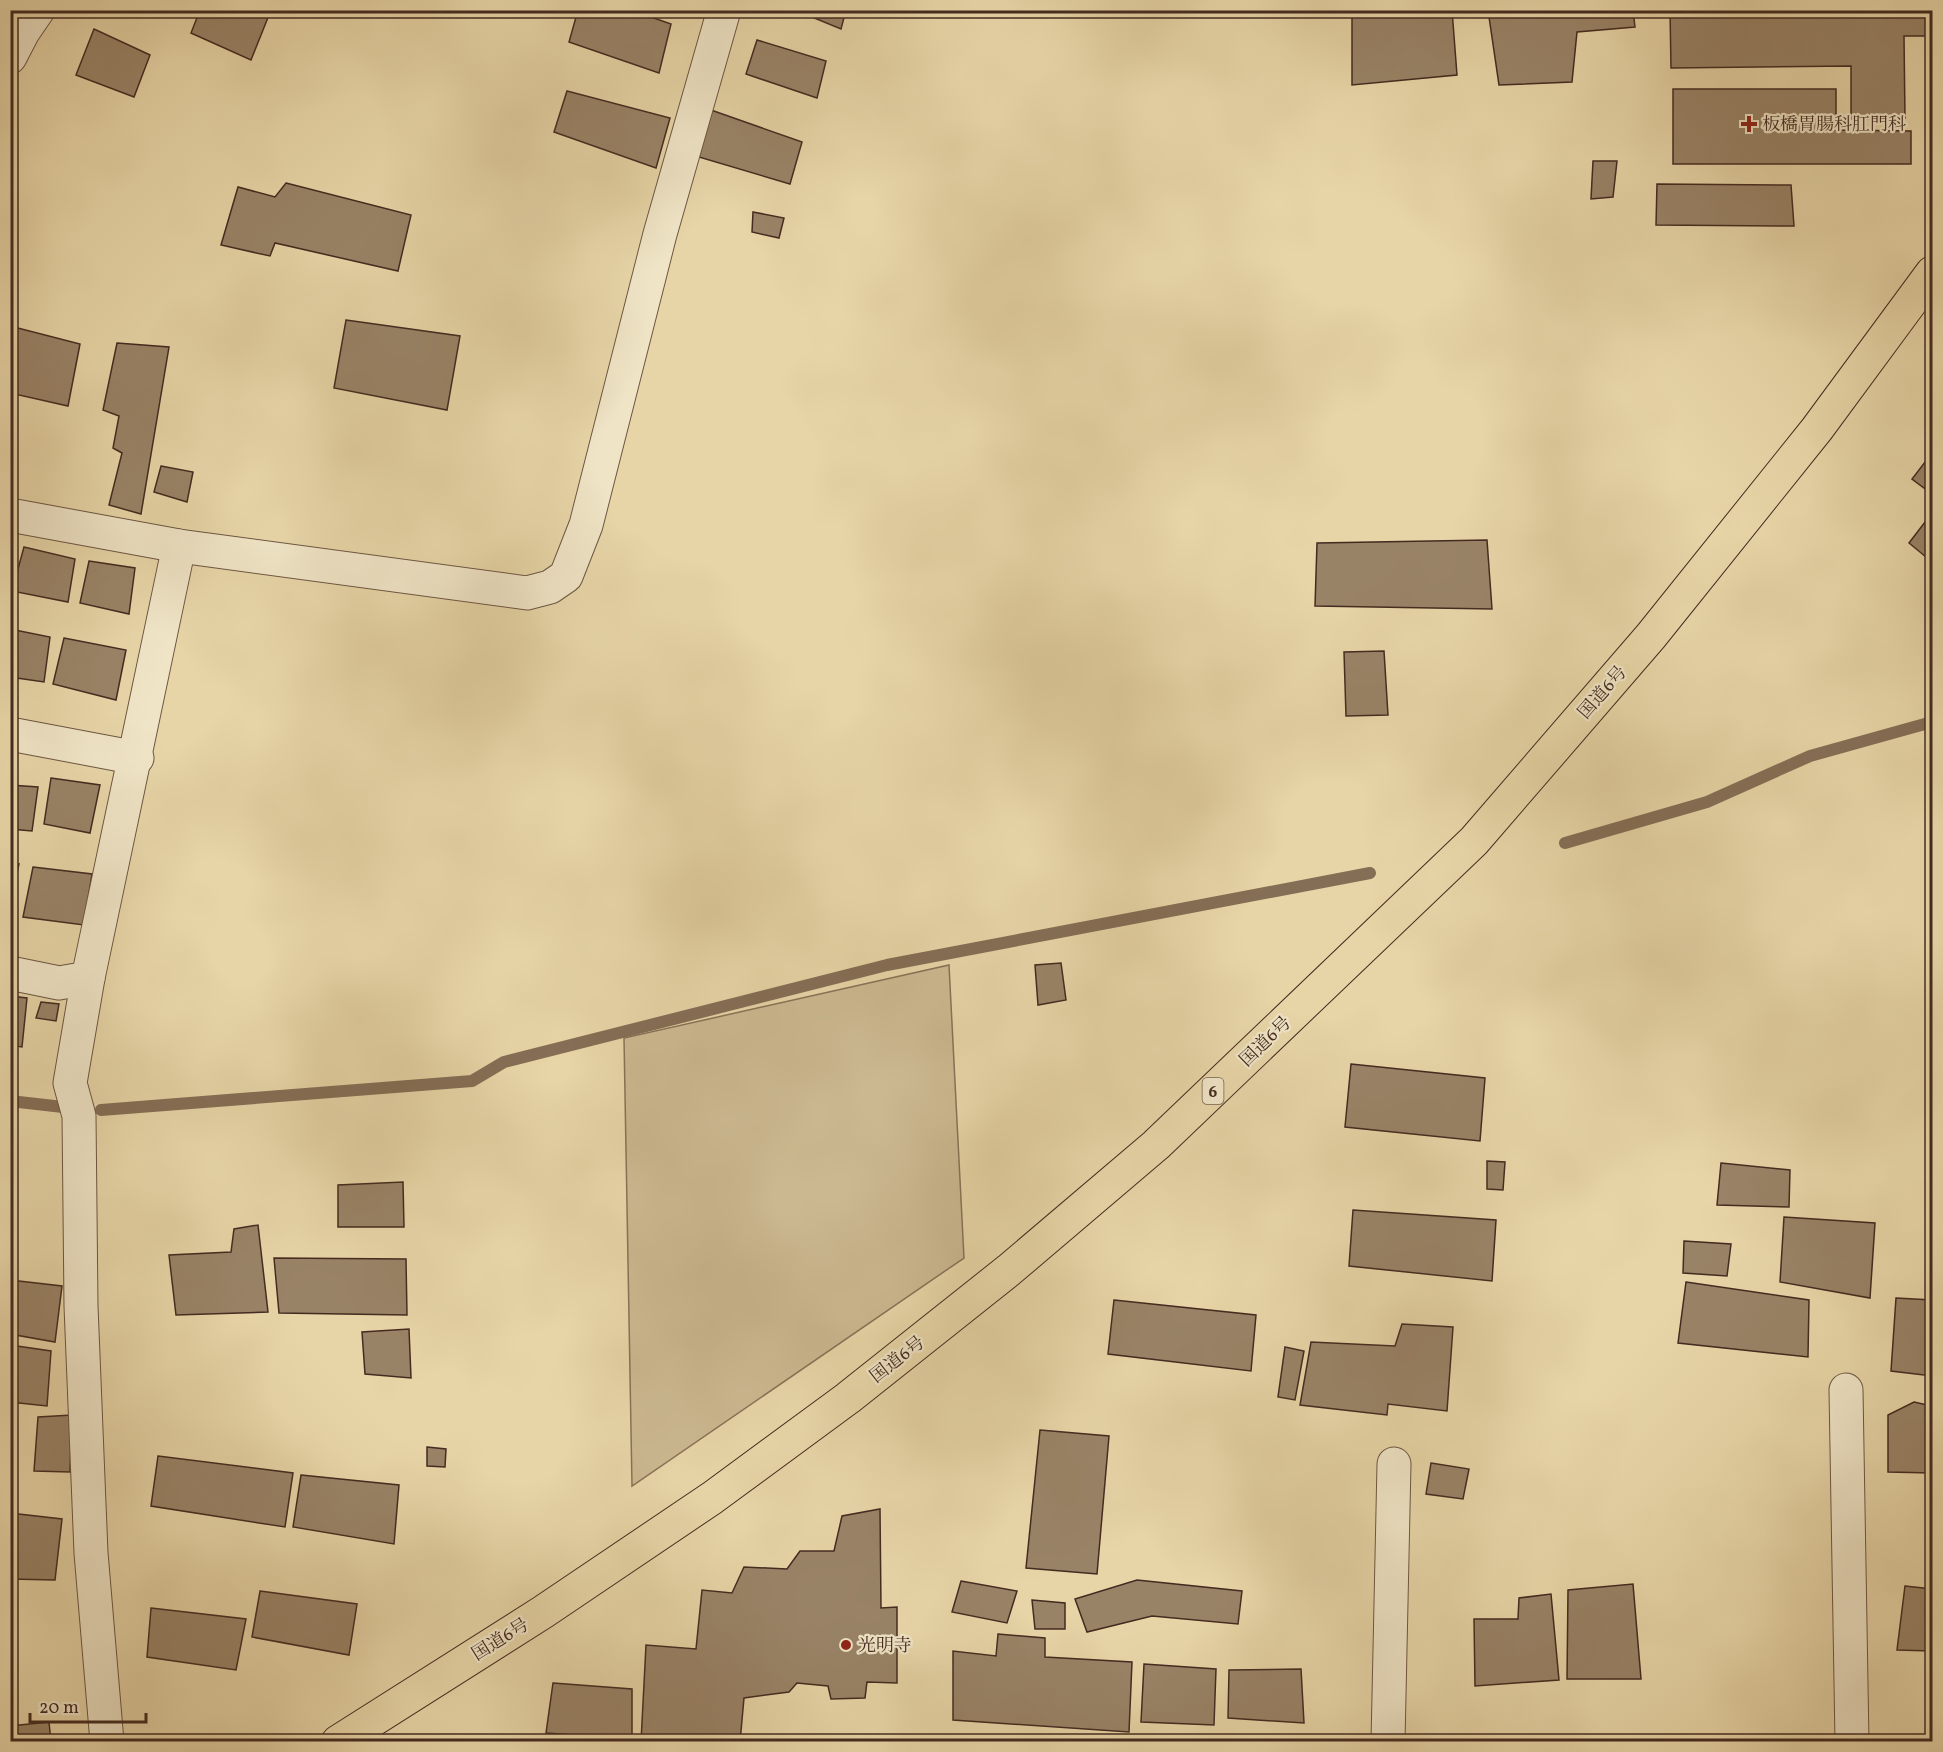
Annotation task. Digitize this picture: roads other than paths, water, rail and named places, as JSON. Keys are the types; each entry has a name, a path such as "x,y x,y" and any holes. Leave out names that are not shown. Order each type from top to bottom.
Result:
{"highway":[{"name":"国道6号","path":"338,1742 543,1612 712,1498 848,1398 982,1292 1156,1145 1474,842 1651,636 1817,429 1932,273"}],"street":[{"path":"10,57 22,32 38,10"},
{"path":"10,515 179,546 526,593 550,587 566,576 586,525 660,234 724,10"},
{"path":"107,1742 91,1553 81,1306 79,1116 70,1083 88,978 137,758 179,546"},
{"path":"10,735 137,758"},
{"path":"10,973 58,983 88,978"},
{"path":"1846,1390 1852,1742"},
{"path":"1388,1742 1394,1464"}],"waterway":[{"path":"1565,843 1707,802 1810,756 1932,722"},
{"path":"101,1110 472,1081 504,1062 887,965 1370,873"},
{"path":"10,1101 63,1107"}],"place":[{"name":"板橋胃腸科肛門科","path":"1749,124"},
{"name":"光明寺","path":"846,1645"}]}
